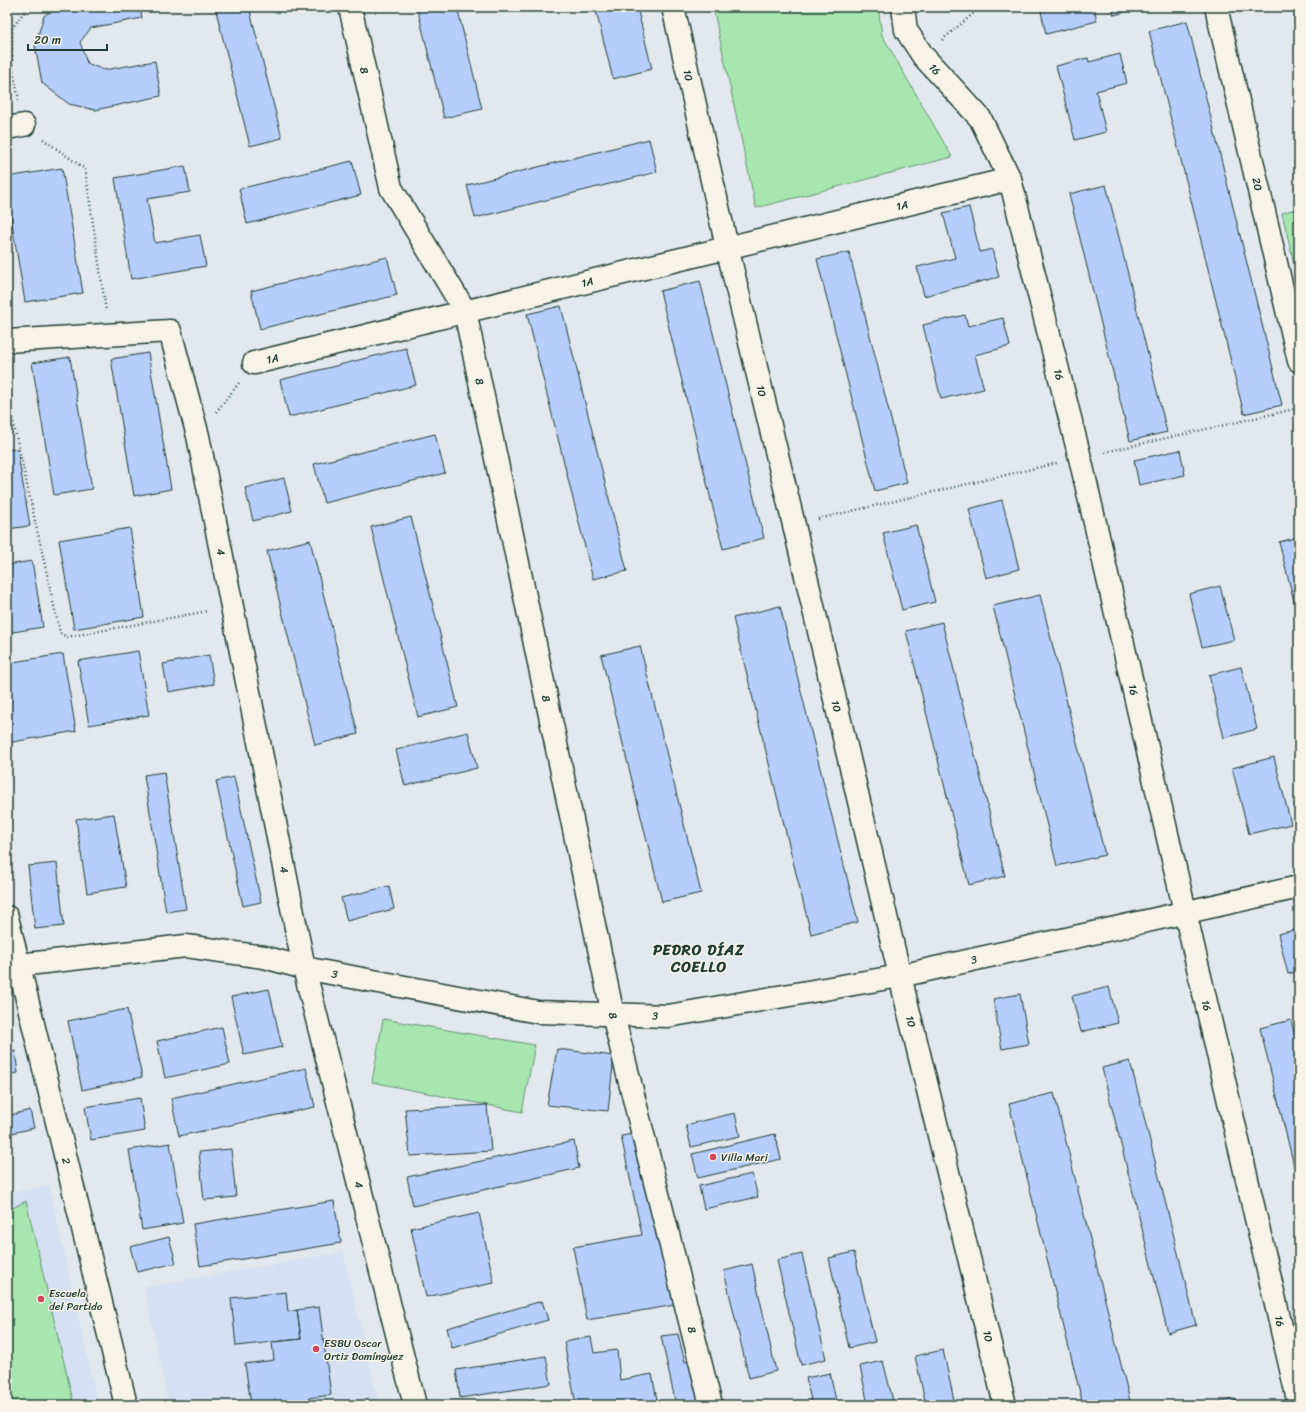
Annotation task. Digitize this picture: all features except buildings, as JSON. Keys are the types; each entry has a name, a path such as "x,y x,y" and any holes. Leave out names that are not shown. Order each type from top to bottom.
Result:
{"street":[{"name":"8","path":"350,7 391,188 465,311 613,1015 710,1405"},
{"name":"10","path":"673,7 727,247 900,976 1004,1405"},
{"name":"16","path":"903,7 906,30 923,56 980,118 1010,178 1080,458 1299,1404"},
{"name":"20","path":"1216,7 1299,362"},
{"name":"1A","path":"254,363 1010,178"},
{"name":"4","path":"110,335 170,331 198,436 304,968 414,1405"},
{"path":"7,341 110,335"},
{"name":"3","path":"13,969 186,946 264,957 304,968 538,1012 668,1016 900,976 1299,887"},
{"name":"2","path":"7,917 13,969 126,1405"}],"path":[{"path":"28,7 12,28 12,66 16,126 85,169 110,335"},
{"path":"923,56 981,7"},
{"name":"1A","path":"198,436 254,363"},
{"path":"7,395 60,633 67,637 232,607"},
{"path":"794,525 1299,408"}],"shaded area":[{"name":"Escuela del Partido","path":"49,1185 98,1405 7,1405 7,1194"},
{"path":"343,1252 379,1405 169,1405 144,1287"}],"green space":[{"path":"713,7 878,7 882,35 952,157 756,208"},
{"path":"1299,208 1299,285 1282,213"},
{"path":"383,1019 535,1045 522,1112 372,1082"},
{"name":"Escuela del Partido","path":"26,1201 74,1405 7,1405 7,1211"}],"place":[{"name":"Villa Mari","path":"713,1157"},
{"name":"Escuela del Partido","path":"41,1299"},
{"name":"ESBU Oscar Ortiz Domínguez","path":"316,1349"}],"district":[{"name":"PEDRO DÍAZ COELLO","path":"699,958"}]}
